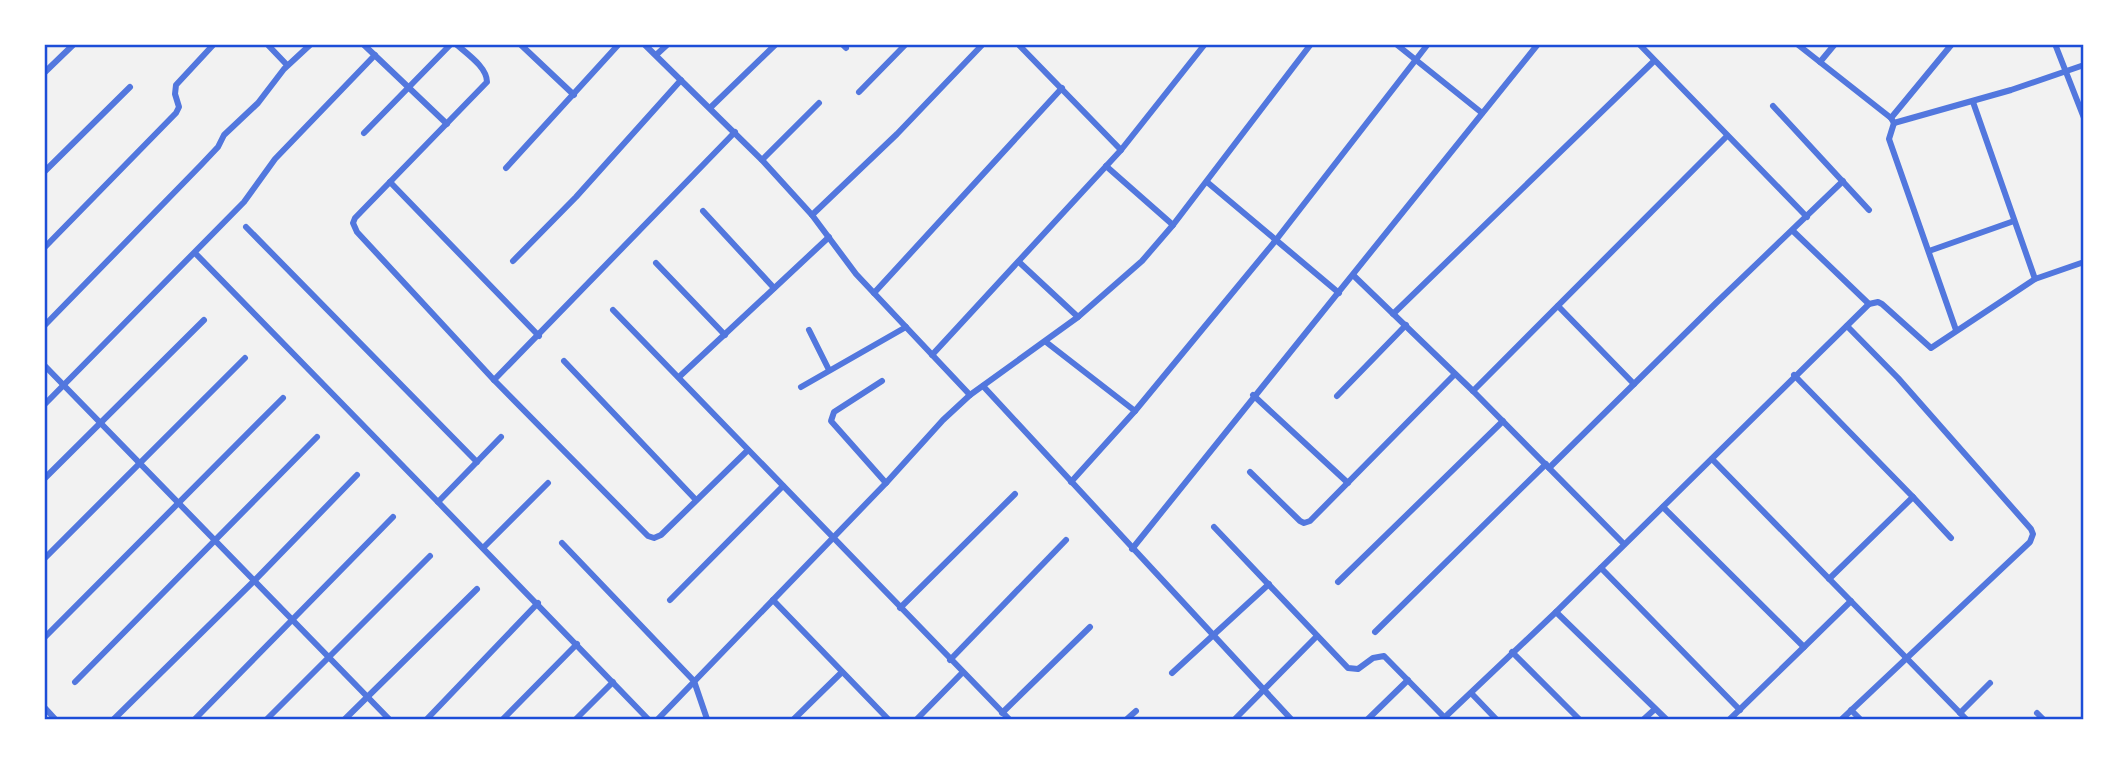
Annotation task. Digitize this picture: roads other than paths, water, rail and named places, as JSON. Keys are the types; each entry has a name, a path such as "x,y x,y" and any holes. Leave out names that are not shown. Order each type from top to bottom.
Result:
{"street":[{"path":"44,72 74,44"},
{"path":"44,248 176,113 179,107 175,90 179,80 214,44"},
{"path":"267,44 287,65"},
{"path":"44,326 201,166 218,147 224,135 261,100 287,65 311,44"},
{"path":"363,44 447,124"},
{"path":"364,133 453,44 488,77 487,82 355,218 354,228 494,380 648,536 654,538 661,535 748,450"},
{"path":"520,44 574,95"},
{"path":"506,168 619,44"},
{"path":"644,44 762,160 812,215 843,258 874,293 970,394"},
{"path":"656,55 667,44"},
{"path":"710,108 776,44"},
{"path":"859,92 906,44"},
{"path":"812,215 897,134 983,44"},
{"path":"1018,44 1121,150"},
{"path":"932,355 1121,150 1205,44"},
{"path":"658,719 970,394 1046,342 1142,261 1207,182 1311,44"},
{"path":"1396,44 1482,113"},
{"path":"1071,482 1135,411 1276,240 1428,44"},
{"path":"1132,549 1253,395 1339,293 1538,44"},
{"path":"1639,44 1807,217"},
{"path":"1797,44 1893,121"},
{"path":"1820,62 1835,44"},
{"path":"1952,44 1893,121 1889,139 1956,331"},
{"path":"2055,44 2084,118"},
{"path":"44,405 249,196 275,159 375,55"},
{"path":"1393,314 1654,61"},
{"path":"1893,121 1973,102 2084,65"},
{"path":"513,261 576,197 681,80"},
{"path":"44,172 130,87"},
{"path":"874,293 1062,88"},
{"path":"1973,102 2035,279"},
{"path":"762,160 819,103"},
{"path":"1773,106 1869,210"},
{"path":"494,380 735,132"},
{"path":"1473,391 1727,136"},
{"path":"1106,166 1173,225"},
{"path":"1376,632 1843,181"},
{"path":"390,182 539,336"},
{"path":"1207,182 1339,293"},
{"path":"703,211 774,288"},
{"path":"1929,251 2014,221"},
{"path":"246,227 477,462"},
{"path":"1793,231 1869,304"},
{"path":"679,377 830,237"},
{"path":"195,253 648,719"},
{"path":"1019,262 1078,317"},
{"path":"1214,527 1317,636 1353,670 1358,670 1373,658 1384,656 1444,719 1869,304 1882,304 1929,348 2035,279 2084,262"},
{"path":"656,263 725,335"},
{"path":"1353,275 1473,391 1624,544"},
{"path":"1558,306 1633,384"},
{"path":"613,310 1009,719"},
{"path":"44,479 204,320"},
{"path":"1337,396 1406,325"},
{"path":"1842,719 2031,542 2033,534 1972,459 1847,326"},
{"path":"800,387 906,327"},
{"path":"808,330 829,370"},
{"path":"1046,342 1135,411"},
{"path":"44,559 244,358"},
{"path":"564,361 696,500"},
{"path":"44,365 389,719"},
{"path":"1250,472 1304,523 1310,521 1454,375"},
{"path":"1794,375 1951,538"},
{"path":"882,382 834,412 831,421 886,483"},
{"path":"983,386 1291,719"},
{"path":"1253,395 1348,484"},
{"path":"45,637 283,398"},
{"path":"1338,582 1503,421"},
{"path":"75,682 317,437"},
{"path":"438,502 501,437"},
{"path":"1712,459 1966,719"},
{"path":"114,719 357,475"},
{"path":"483,548 548,482"},
{"path":"670,600 783,486"},
{"path":"900,608 1015,494"},
{"path":"1829,579 1913,497"},
{"path":"1663,507 1804,648"},
{"path":"195,719 294,621 393,517"},
{"path":"950,660 1066,540"},
{"path":"562,544 694,681 707,719"},
{"path":"267,719 430,556"},
{"path":"1601,568 1740,710"},
{"path":"1172,673 1269,584"},
{"path":"345,719 477,589"},
{"path":"773,600 888,719"},
{"path":"1730,719 1851,601"},
{"path":"426,719 538,603"},
{"path":"1556,612 1666,719"},
{"path":"1003,713 1090,627"},
{"path":"1235,719 1317,636"},
{"path":"503,719 577,644"},
{"path":"1512,652 1579,719"},
{"path":"794,719 842,672"},
{"path":"917,719 962,673"},
{"path":"1368,719 1408,680"},
{"path":"576,719 613,682"},
{"path":"1960,713 1990,683"},
{"path":"1472,694 1496,719"},
{"path":"44,708 55,719"},
{"path":"1644,719 1655,709"},
{"path":"1852,710 1860,719"},
{"path":"1127,719 1136,711"},
{"path":"2037,713 2043,719"}]}
